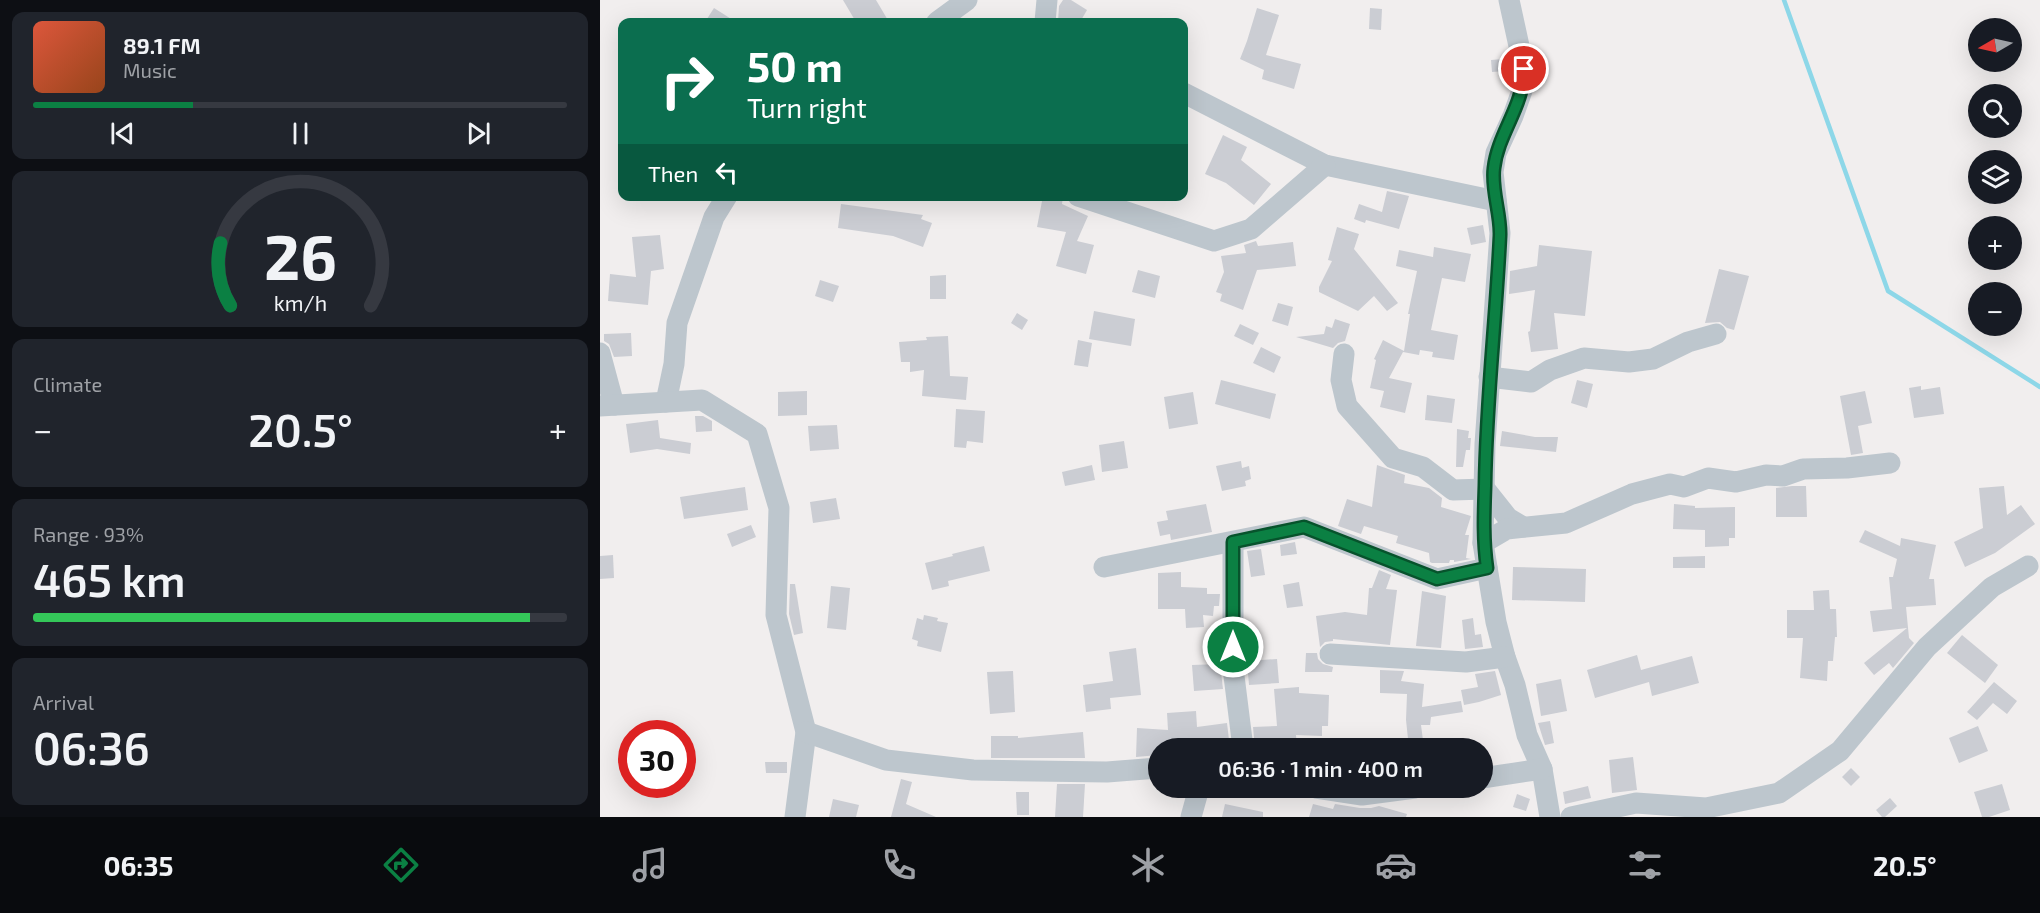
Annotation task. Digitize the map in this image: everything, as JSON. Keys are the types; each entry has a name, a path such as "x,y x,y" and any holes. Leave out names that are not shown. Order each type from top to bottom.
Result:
{"street":[{"path":"942,18 967,0"},
{"path":"1045,18 1047,0"},
{"path":"1509,0 1524,69 1524,85 1513,117 1496,153 1493,172 1500,233 1485,444 1483,543 1496,622 1527,735 1542,769 1550,817"},
{"path":"1188,95 1325,165 1496,201"},
{"path":"1093,201 1214,241 1251,229 1325,165"},
{"path":"666,402 674,364 677,324 714,217 724,201"},
{"path":"1489,377 1532,382 1550,370 1584,358 1629,362 1653,359 1688,342 1716,334"},
{"path":"600,352 607,405 702,400 757,434 779,508 776,615 806,732 795,817"},
{"path":"1344,354 1341,380 1347,406 1393,458 1423,467 1453,490 1485,489"},
{"path":"1483,543 1506,529 1566,523 1632,494 1670,484 1684,487 1708,478 1736,482 1766,475 1783,476 1803,469 1847,468 1890,463"},
{"path":"1485,489 1508,518 1523,527"},
{"path":"1104,567 1304,527 1437,579 1487,568"},
{"path":"1233,542 1233,668 1242,738"},
{"path":"1571,817 1636,803 1706,808 1779,793 1839,751 1927,647 1992,587 2028,566"},
{"path":"1330,654 1466,662 1505,657"},
{"path":"806,732 886,760 973,770 1107,772 1148,769"},
{"path":"1493,776 1542,769"},
{"path":"1191,817 1196,798"}],"building":[{"path":"843,0 876,0 887,18 854,18"},
{"path":"1063,0 1071,0 1087,10 1082,18 1058,18 1059,6"},
{"path":"714,8 730,18 708,18"},
{"path":"1257,8 1279,15 1266,55 1301,64 1294,89 1262,79 1264,70 1240,59"},
{"path":"1370,8 1382,9 1381,30 1369,29"},
{"path":"1503,59 1505,71 1492,72 1491,60"},
{"path":"1223,135 1247,147 1241,160 1271,184 1254,205 1226,183 1205,174"},
{"path":"1387,191 1409,196 1399,229 1354,219 1359,204 1382,212"},
{"path":"1042,201 1062,201 1062,204 1088,216 1077,241 1094,245 1086,274 1056,266 1066,232 1037,227"},
{"path":"841,204 923,215 921,219 932,223 923,247 893,236 838,228"},
{"path":"1483,225 1486,242 1471,245 1467,228"},
{"path":"1337,227 1359,234 1354,249 1398,303 1387,311 1374,296 1358,311 1319,292 1319,287 1332,261 1328,260"},
{"path":"660,235 664,269 651,271 648,305 608,301 610,274 636,277 632,237"},
{"path":"1256,241 1258,246 1293,242 1296,266 1257,270 1243,310 1220,301 1222,294 1216,292 1224,272 1221,256 1246,253 1244,245"},
{"path":"1539,245 1592,251 1585,316 1554,313 1558,349 1531,352 1528,332 1530,331 1535,290 1509,294 1510,271 1537,266"},
{"path":"1434,247 1471,254 1465,282 1442,278 1431,330 1458,335 1454,360 1432,357 1433,352 1420,350 1419,355 1403,352 1389,378 1412,383 1405,413 1380,407 1384,391 1370,388 1376,360 1374,359 1383,340 1404,351 1410,314 1408,314 1417,271 1396,266 1399,250 1433,257"},
{"path":"1719,269 1749,276 1734,330 1720,322 1705,323"},
{"path":"1138,270 1160,276 1155,298 1132,292"},
{"path":"946,275 946,299 930,299 930,276"},
{"path":"820,280 839,286 833,302 815,296"},
{"path":"1278,303 1293,307 1288,326 1272,321"},
{"path":"1094,311 1135,319 1131,346 1089,339"},
{"path":"1017,313 1028,320 1022,330 1011,323"},
{"path":"1335,319 1350,324 1345,341 1333,348 1296,337 1324,334 1326,326 1332,328"},
{"path":"1240,324 1259,333 1253,345 1234,336"},
{"path":"631,333 632,356 614,357 609,344 604,341 604,334"},
{"path":"948,336 950,376 968,377 966,400 922,396 924,370 910,372 910,362 901,362 899,342"},
{"path":"1078,340 1092,343 1088,367 1074,365"},
{"path":"1261,347 1281,357 1274,373 1253,363"},
{"path":"1221,380 1276,394 1270,419 1215,404"},
{"path":"1577,380 1593,384 1587,408 1571,403"},
{"path":"1921,386 1921,390 1940,387 1944,414 1914,418 1909,388"},
{"path":"807,391 807,415 778,416 778,392"},
{"path":"1865,391 1872,423 1858,426 1863,453 1851,455 1840,396"},
{"path":"1193,392 1198,424 1169,429 1164,397"},
{"path":"1427,395 1455,399 1452,423 1425,420"},
{"path":"956,409 985,411 983,443 967,441 966,448 954,447"},
{"path":"695,416 703,416 712,421 712,431 696,432"},
{"path":"658,420 660,438 691,443 690,454 657,449 630,453 626,424"},
{"path":"837,425 839,449 810,451 808,426"},
{"path":"1457,429 1469,431 1468,438 1471,438 1470,450 1466,450 1463,467 1456,467"},
{"path":"1502,431 1535,437 1558,437 1556,452 1500,446"},
{"path":"1124,441 1128,468 1102,472 1099,445"},
{"path":"1241,461 1242,468 1249,466 1251,479 1245,481 1246,486 1222,491 1216,466"},
{"path":"1092,465 1095,480 1065,486 1062,472"},
{"path":"1377,465 1405,475 1404,483 1429,488 1442,498 1441,507 1471,516 1465,535 1469,535 1466,558 1471,559 1432,563 1429,553 1396,543 1398,536 1364,526 1361,534 1338,526 1347,499 1372,507"},
{"path":"1806,486 1807,517 1776,517 1776,488"},
{"path":"2004,486 2007,515 2021,505 2035,524 1995,553 1965,567 1954,542 1983,528 1979,488"},
{"path":"745,487 748,510 684,519 680,497"},
{"path":"836,498 840,519 813,523 810,502"},
{"path":"1206,504 1212,532 1171,540 1170,534 1160,536 1157,522 1168,520 1166,511"},
{"path":"1674,504 1695,506 1695,508 1735,507 1735,538 1729,538 1729,546 1705,547 1705,530 1673,529"},
{"path":"751,525 756,537 732,547 727,534"},
{"path":"1865,530 1900,546 1901,538 1936,545 1929,579 1934,579 1936,605 1906,607 1909,638 1914,643 1893,668 1889,663 1874,675 1864,663 1907,628 1873,632 1870,611 1892,609 1889,577 1893,577 1897,559 1859,542"},
{"path":"1295,542 1297,554 1281,556 1280,545"},
{"path":"984,546 990,571 948,581 949,586 932,590 925,563"},
{"path":"1261,549 1265,575 1251,577 1247,551"},
{"path":"613,555 614,578 600,579 600,556"},
{"path":"1705,556 1705,568 1673,568 1673,557"},
{"path":"1513,567 1586,569 1585,602 1512,600"},
{"path":"1379,570 1391,575 1386,589 1397,590 1390,645 1333,639 1320,647 1316,616 1345,612 1367,615 1369,588 1372,588"},
{"path":"1181,572 1181,587 1207,588 1207,594 1220,594 1219,606 1214,606 1213,616 1203,615 1204,627 1186,628 1185,609 1158,609 1158,573"},
{"path":"1299,582 1303,606 1287,608 1283,585"},
{"path":"790,584 795,584 803,633 794,635 789,614"},
{"path":"831,586 850,588 846,630 827,628"},
{"path":"1829,590 1830,609 1836,609 1837,637 1835,637 1833,661 1828,661 1827,681 1800,678 1803,638 1787,638 1787,610 1814,610 1813,591"},
{"path":"1422,591 1446,596 1441,648 1416,646"},
{"path":"924,615 948,623 941,652 917,646 918,641 912,639 917,618 923,620"},
{"path":"1473,618 1475,635 1481,634 1483,647 1465,649 1462,620"},
{"path":"1962,635 1998,665 1985,683 1947,653"},
{"path":"1136,648 1141,695 1110,698 1111,709 1086,712 1083,685 1113,681 1109,652"},
{"path":"1306,653 1317,653 1318,659 1323,664 1333,667 1332,672 1305,672"},
{"path":"1637,655 1641,670 1692,656 1699,683 1652,696 1649,682 1595,698 1587,670"},
{"path":"1277,659 1279,683 1249,685 1247,661"},
{"path":"1220,664 1223,689 1194,691 1192,665"},
{"path":"1380,670 1404,671 1401,681 1424,684 1422,707 1461,701 1463,712 1431,717 1430,725 1421,725 1423,738 1408,738 1407,694 1380,693"},
{"path":"1013,671 1015,712 990,714 987,672"},
{"path":"1495,671 1501,695 1464,705 1461,690 1478,687 1475,674"},
{"path":"1561,679 1567,711 1541,716 1536,684"},
{"path":"1994,682 2017,701 2007,714 1993,703 1977,720 1967,712"},
{"path":"1299,687 1299,693 1329,695 1328,726 1322,726 1322,736 1254,738 1253,727 1277,726 1274,689"},
{"path":"1196,711 1197,727 1227,723 1229,738 1148,738 1148,756 1136,757 1137,728 1168,730 1167,713"},
{"path":"1550,721 1554,743 1545,745 1538,723"},
{"path":"1978,726 1988,751 1959,763 1949,738"},
{"path":"1083,732 1085,758 991,758 991,736 1018,736 1018,738"},
{"path":"1633,757 1637,790 1612,793 1609,760"},
{"path":"765,762 787,762 787,773 766,773"},
{"path":"1851,768 1860,777 1851,786 1842,777"},
{"path":"901,779 912,782 906,804 936,817 891,817"},
{"path":"1057,784 1085,784 1083,817 1055,817"},
{"path":"2002,784 2010,810 1982,817 1974,792"},
{"path":"1588,786 1591,798 1565,804 1563,792"},
{"path":"1016,792 1029,792 1029,815 1017,815"},
{"path":"1517,794 1530,799 1526,811 1513,807"},
{"path":"1890,798 1897,806 1882,817 1876,810"},
{"path":"833,799 859,805 856,817 829,817"},
{"path":"1225,804 1263,812 1263,817 1222,817"},
{"path":"1313,804 1333,809 1335,804 1360,808 1379,806 1407,814 1406,817 1309,817"}],"waterway":[{"path":"1784,0 1888,291 2040,387"}],"route":[{"path":"1233,647 1233,542 1304,527 1437,579 1487,568 1483,543 1485,444 1500,233 1493,172 1496,153 1513,117 1524,85 1524,69"}]}
